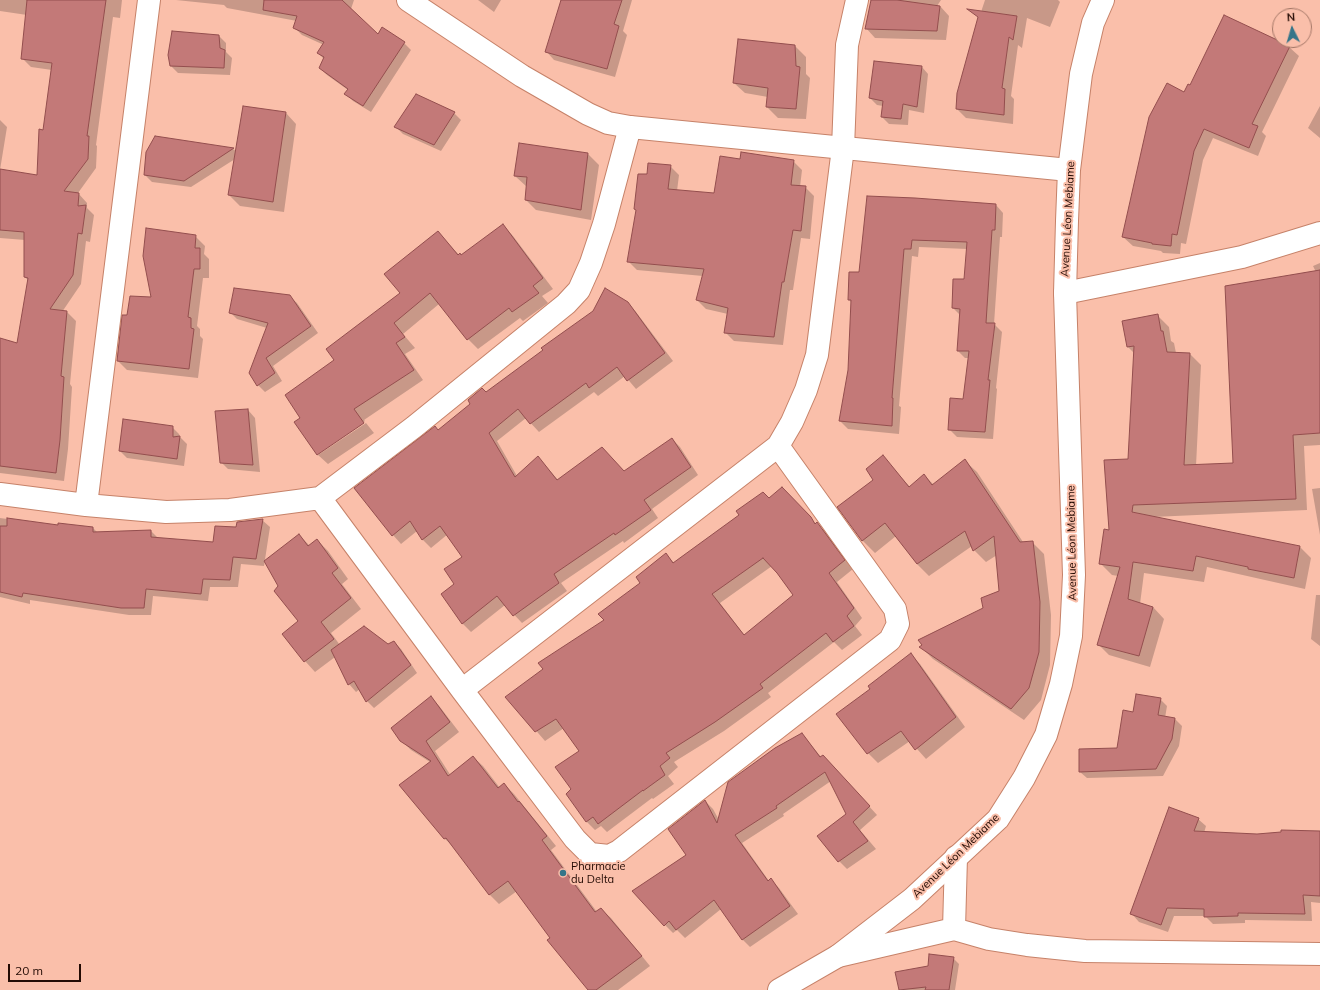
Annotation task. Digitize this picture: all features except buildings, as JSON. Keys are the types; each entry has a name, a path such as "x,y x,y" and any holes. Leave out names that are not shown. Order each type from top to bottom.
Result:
{"street":[{"path":"86,505 149,0"},
{"path":"408,0 528,80 588,114 608,123 630,128 1069,170"},
{"path":"462,690 778,446 792,422 806,390 817,355 842,148 847,45 857,0"},
{"name":"Avenue Léon Mebiame","path":"779,990 838,956 912,899 998,820 1024,778 1046,735 1061,684 1071,636 1074,575 1065,293 1069,170 1081,74 1093,23 1102,0"},
{"path":"0,494 86,505 166,512 230,510 320,498 414,427 566,304 579,290 591,263 604,224 630,128"},
{"path":"1065,293 1242,257 1320,233"},
{"path":"320,498 462,690 575,839 590,854 609,856 619,851 890,640 898,624 896,609 778,446"},
{"path":"954,929 956,857"},
{"path":"838,956 954,929 989,939 1027,945 1085,951 1320,954"}],"place":[{"name":"Pharmacie du Delta","path":"563,873"}]}
